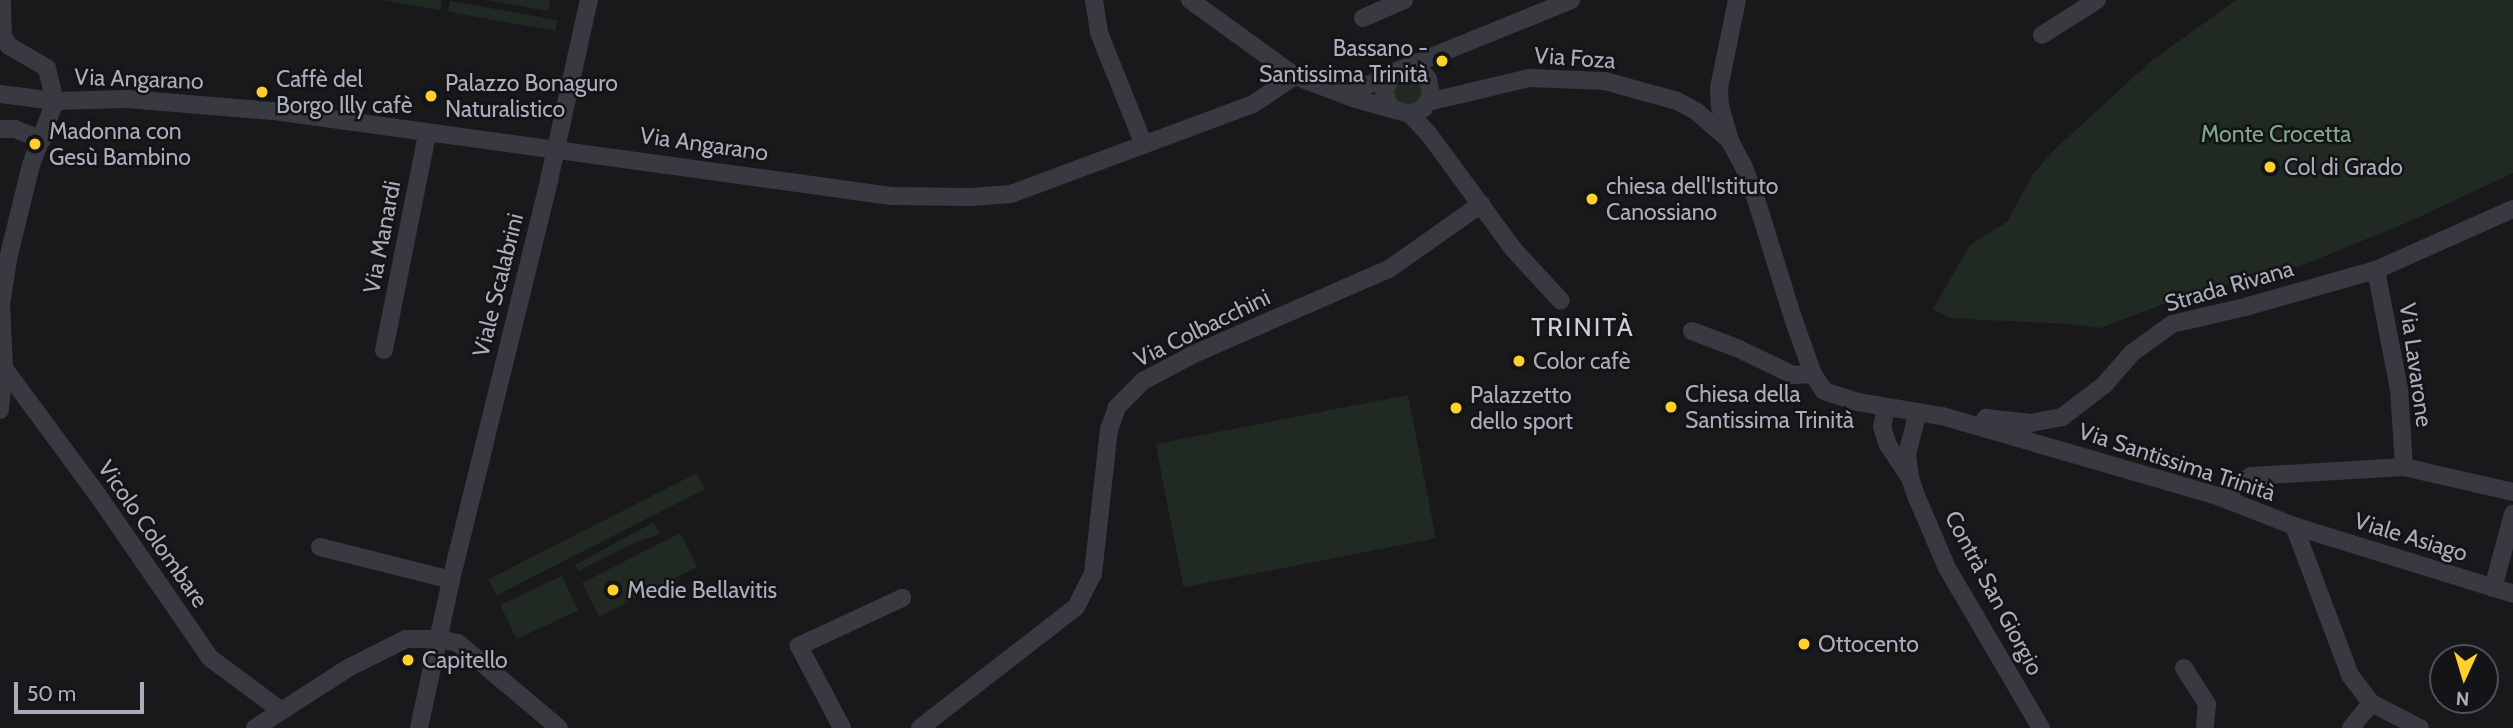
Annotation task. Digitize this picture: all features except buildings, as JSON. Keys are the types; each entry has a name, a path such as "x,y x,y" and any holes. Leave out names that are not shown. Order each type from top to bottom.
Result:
{"street":[{"path":"0,410 4,368 0,305 8,258 31,165 55,101 47,68 9,46 2,36 2,0"},
{"name":"Viale Scalabrini","path":"419,728 451,580 556,150 589,0"},
{"path":"1094,0 1099,33 1144,145"},
{"path":"1191,0 1295,76 1332,91 1402,112 1427,103"},
{"path":"1363,18 1404,0"},
{"path":"1332,91 1351,91 1389,77 1394,72 1571,0"},
{"path":"1719,88 1737,0"},
{"path":"2042,35 2097,0"},
{"path":"1409,67 1428,79 1431,94 1427,103 1428,133"},
{"name":"Via Angarano","path":"0,94 55,101 127,99 274,111 427,134 719,170 891,196 971,197 1012,194 1144,145 1253,104 1295,76"},
{"path":"1389,77 1384,91 1389,105 1428,133 1522,260 1561,301"},
{"name":"Via Foza","path":"1427,103 1461,92 1544,77 1605,81 1677,101 1705,104 1719,88"},
{"name":"Via Santissima Trinità","path":"1719,88 1720,106 1730,141 1755,196 1813,374 1824,391 1837,397 1980,426 2220,497 2294,526 2350,675 2371,703 2420,728"},
{"name":"Via Foza","path":"1677,101 1696,111 1730,141"},
{"path":"0,129 15,129 42,140"},
{"name":"Via Manardi","path":"384,350 427,134"},
{"name":"Via Colbacchini","path":"920,728 1076,607 1093,574 1109,430 1117,407 1143,381 1194,354 1389,269 1481,204"},
{"name":"Strada Rivana","path":"1980,426 1986,418 2031,423 2062,417 2104,385 2132,353 2172,324 2245,307 2376,270 2513,209"},
{"name":"Via Lavarone","path":"2376,270 2399,389 2404,467"},
{"path":"1692,331 1762,359 1793,375 1813,374"},
{"name":"Vicolo Colombare","path":"4,368 97,495 210,658 279,709"},
{"name":"Contrà San Giorgio","path":"1886,407 1882,427 1888,445 1910,478 1947,568 2041,728"},
{"name":"Contrà San Giorgio","path":"1910,478 1908,444 1918,412"},
{"path":"2220,497 2251,476 2404,467 2513,492"},
{"path":"2493,588 2513,514"},
{"name":"Viale Asiago","path":"2294,526 2513,594"},
{"path":"320,547 451,580"},
{"path":"842,728 799,646 902,597"},
{"path":"255,728 279,709 348,668 406,639 439,639 458,643 551,725"},
{"path":"2184,668 2207,704 2205,728"},
{"path":"2351,728 2371,703"}],"green space":[{"path":"381,0 442,0 440,10"},
{"path":"489,0 550,0 548,11"},
{"name":"Monte Crocetta","path":"2236,0 2513,0 2513,173 2406,223 2300,266 2193,293 2100,328 1947,317 1933,309 1970,245 2007,222 2033,174 2053,151 2150,62"},
{"path":"450,1 557,20 555,31 448,12"},
{"path":"1408,77 1418,81 1422,91 1418,101 1408,105 1398,101 1394,91 1398,81"},
{"path":"1408,395 1436,538 1184,587 1156,444"},
{"path":"697,473 705,489 497,595 489,579"},
{"path":"654,522 660,534 633,543 578,571 575,565"},
{"path":"680,533 697,567 599,617 582,583"},
{"path":"562,576 578,610 516,639 500,605"}],"place":[{"name":"Bassano - Santissima Trinità","path":"1442,61"},
{"name":"Caffè del Borgo Illy cafè","path":"262,92"},
{"name":"Palazzo Bonaguro Naturalistico","path":"431,96"},
{"name":"Madonna con Gesù Bambino","path":"35,144"},
{"name":"Col di Grado","path":"2270,167"},
{"name":"chiesa dell'Istituto Canossiano","path":"1592,199"},
{"name":"Color cafè","path":"1519,361"},
{"name":"Chiesa della Santissima Trinità","path":"1671,407"},
{"name":"Palazzetto dello sport","path":"1456,408"},
{"name":"Medie Bellavitis","path":"613,590"},
{"name":"Ottocento","path":"1804,644"},
{"name":"Capitello","path":"408,660"}],"district":[{"name":"TRINITÀ","path":"1583,328"}]}
